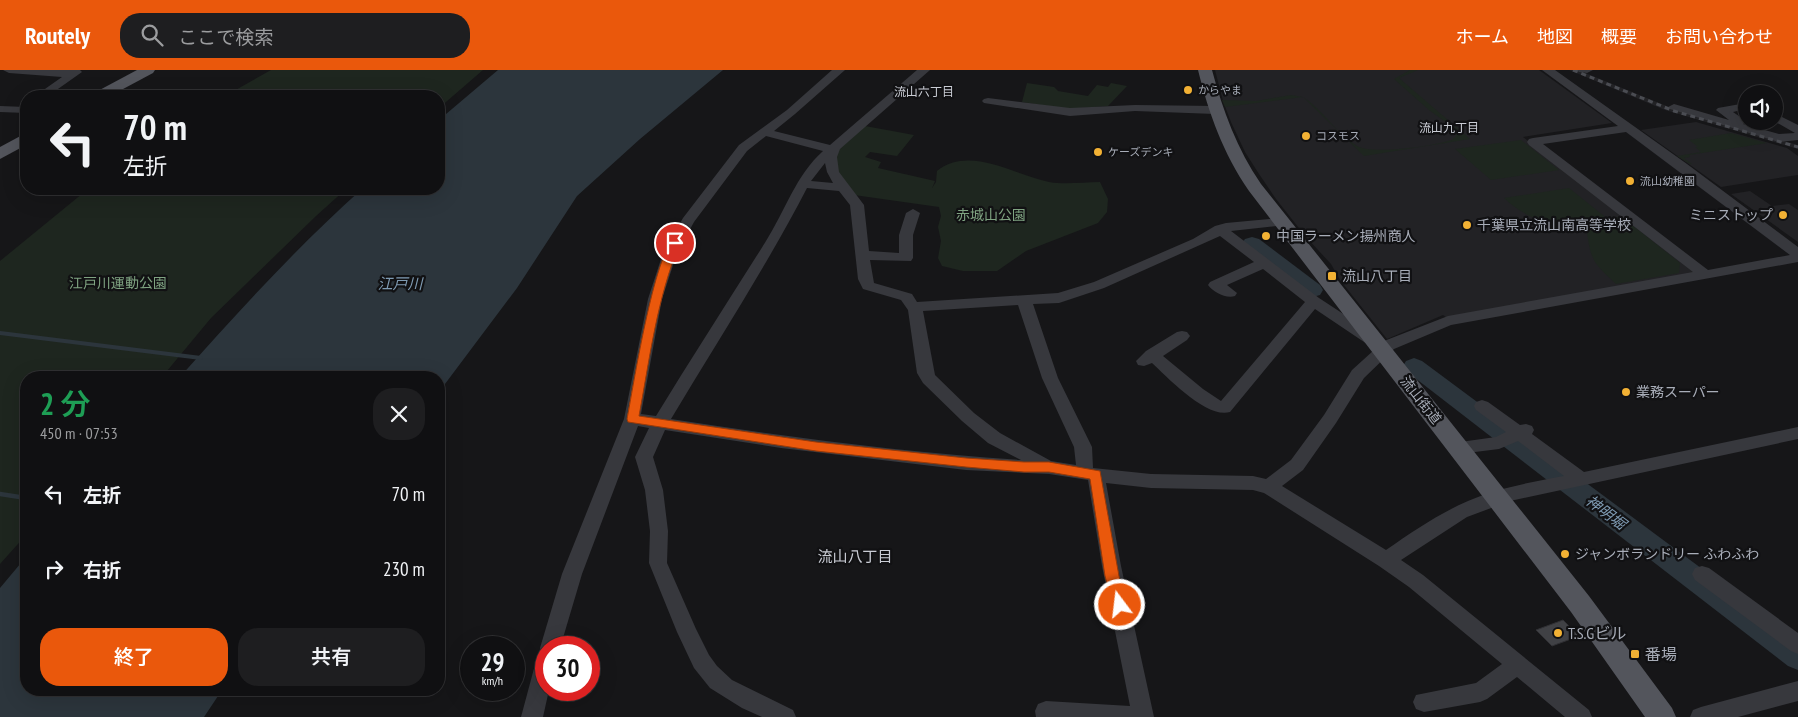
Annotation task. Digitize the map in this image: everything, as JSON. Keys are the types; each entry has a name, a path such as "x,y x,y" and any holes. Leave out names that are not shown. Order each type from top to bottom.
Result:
{"main road":[{"path":"110,90 148,70"},
{"name":"流山街道","path":"1205,70 1215,110 1230,147 1245,173 1281,222 1498,498 1621,659 1662,717"},
{"path":"0,154 20,142"}],"street":[{"path":"9,70 76,72"},
{"path":"554,636 572,574 632,419 655,299 670,253 688,221 743,148 791,112 839,70"},
{"path":"785,717 748,700 716,680 701,663 658,563 659,531 654,490 644,457 661,422 774,239 818,162 924,70"},
{"path":"1548,70 1683,167 1798,254"},
{"path":"50,90 76,72"},
{"path":"988,101 1070,112 1135,108 1215,110"},
{"path":"1674,106 1779,138 1798,136"},
{"path":"1738,107 1722,110 1738,120"},
{"path":"0,109 20,109"},
{"path":"1783,121 1798,130"},
{"path":"1628,128 1533,142 1706,276"},
{"path":"764,132 834,150"},
{"path":"834,150 830,162 832,172 857,205 863,255 863,272 868,286 907,297 911,305 915,307 1054,299 1082,292 1186,247 1220,229 1281,222"},
{"path":"804,184 844,188"},
{"path":"863,255 906,258 906,236 913,213"},
{"path":"1220,229 1314,302 1380,347"},
{"path":"1268,487 1297,465 1330,419 1358,374 1380,347 1448,321 1798,258"},
{"path":"1230,293 1215,285 1263,263"},
{"path":"1024,300 1050,378 1083,447 1091,474 1112,576 1127,634 1143,717 1046,711 1047,717"},
{"path":"1182,336 1148,358 1216,406 1224,408 1314,302"},
{"path":"915,307 925,373 929,379 968,417 994,438 1049,467"},
{"path":"1482,406 1520,433 1578,480"},
{"path":"632,419 816,446 966,462 1024,467 1049,467 1091,474 1150,480 1253,483 1268,487 1386,560 1441,601 1581,717"},
{"path":"1459,448 1498,444 1520,433"},
{"path":"1386,560 1440,523 1476,504 1578,480 1798,434"},
{"path":"1702,574 1798,645"},
{"path":"1424,702 1480,692 1518,665"},
{"path":"1701,717 1798,690"},
{"path":"532,717 536,701"}],"shaded area":[{"name":"千葉県立流山南高等学校","path":"1215,70 1539,70 1612,123 1523,137 1698,273 1447,318 1443,315 1387,339 1340,280 1331,264 1306,237 1276,199 1259,174 1245,152 1231,122"},
{"path":"1569,70 1578,70 1674,109 1738,128 1738,130 1746,130 1798,145 1798,149 1665,110"},
{"path":"1696,122 1787,148 1798,156 1798,175 1721,187 1641,130"},
{"path":"1750,191 1772,206 1789,204 1798,210 1798,242 1731,194"}],"green space":[{"path":"271,70 483,70 445,103 445,90 236,90"},
{"path":"1410,70 1418,70 1399,78 1470,139 1364,156 1337,130 1357,146 1376,150 1432,145 1452,140 1456,136 1456,132 1451,126 1429,110 1394,79"},
{"path":"1027,83 1054,87 1058,91 1088,96 1097,85 1108,87 1111,83 1127,86 1108,106 1067,109 1022,102"},
{"path":"1291,95 1303,97 1225,107 1222,100 1256,101"},
{"path":"1303,97 1317,108 1335,128"},
{"name":"赤城山公園","path":"865,126 914,135 897,156 870,152 865,157 881,162 878,168 935,181 932,188 936,182 937,171 950,164 978,161 1049,182 1100,182 1108,199 1107,212 1098,223 1026,251 997,271 963,271 942,266 938,258 941,241 938,227 941,216 939,207 854,195 835,172 835,153"},
{"path":"1731,133 1767,143 1689,155 1690,157 1684,158 1692,164 1677,156 1701,152 1689,140"},
{"path":"1521,140 1559,170 1491,180 1455,149"},
{"path":"1569,188 1605,218 1622,217 1680,263 1679,273 1616,284 1598,266 1592,256 1587,232 1590,227 1567,228 1555,226 1522,212 1504,198"},
{"name":"江戸川運動公園","path":"81,195 339,195 211,318 167,371 20,371 20,542 0,564 0,261"}],"water":[{"name":"江戸川","path":"498,70 723,70 640,139 577,196 517,288 445,384 445,371 185,371 291,257 355,195 445,195 445,115"},
{"path":"20,564 20,696 218,696 204,717 0,717 0,588"}],"building":[{"name":"T.S.Gビル","path":"1563,620 1579,636 1552,646 1536,630"}],"waterway":[{"name":"神明堀","path":"1252,243 1313,290"},
{"path":"0,333 201,358"},
{"name":"神明堀","path":"1414,366 1798,657"},
{"path":"0,494 20,497"}],"railway":[{"path":"1573,70 1674,111 1798,147"}],"place":[{"name":"からやま","path":"1188,90"},
{"name":"コスモス","path":"1306,136"},
{"name":"ケーズデンキ","path":"1098,152"},
{"name":"流山幼稚園","path":"1630,181"},
{"name":"ミニストップ","path":"1783,215"},
{"name":"千葉県立流山南高等学校","path":"1467,225"},
{"name":"中国ラーメン揚州商人","path":"1266,236"},
{"name":"流山八丁目","path":"1332,276"},
{"name":"業務スーパー","path":"1626,392"},
{"name":"ジャンボランドリー ふわふわ","path":"1565,554"},
{"name":"T.S.Gビル","path":"1558,633"},
{"name":"番場","path":"1635,654"}],"district":[{"name":"流山六丁目","path":"924,91"},
{"name":"流山九丁目","path":"1449,127"},
{"name":"流山八丁目","path":"855,556"}],"route":[{"path":"675,243 655,299 632,419 781,442 966,462 1024,467 1049,467 1096,475 1112,576 1120,605"}]}
